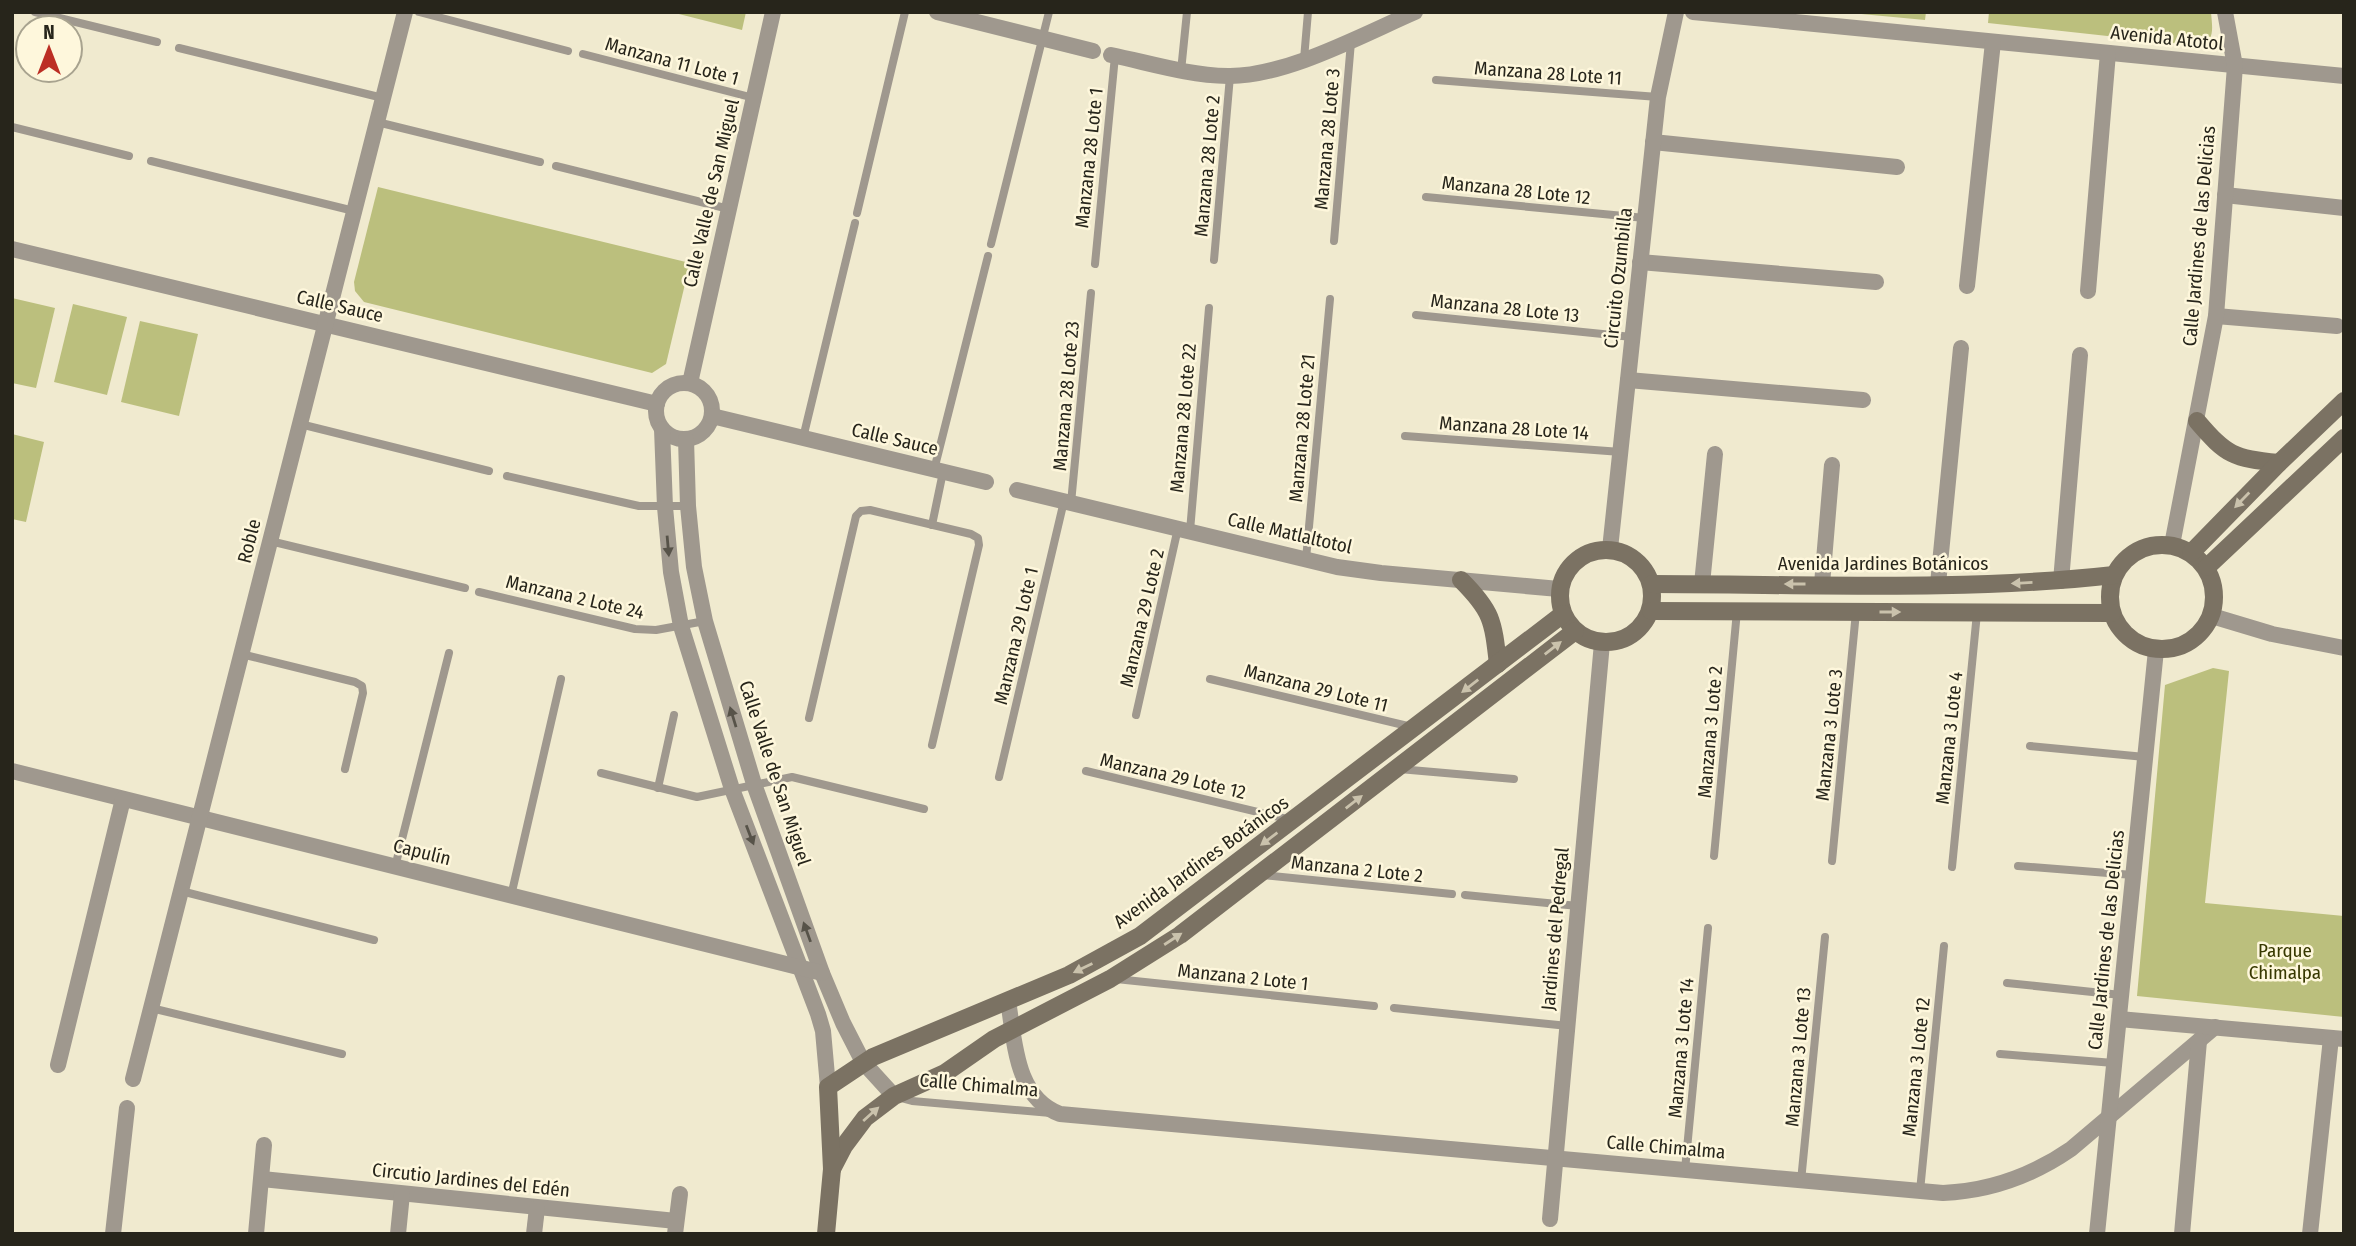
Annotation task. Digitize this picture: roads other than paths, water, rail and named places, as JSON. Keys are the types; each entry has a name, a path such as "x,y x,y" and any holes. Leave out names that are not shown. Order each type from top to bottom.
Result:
{"street":[{"name":"Roble","path":"133,1079 405,12"},
{"name":"Calle Valle de San Miguel","path":"690,383 773,12"},
{"path":"937,12 1093,51"},
{"path":"1113,55 1181,71 1230,76 1265,71 1304,59 1415,12"},
{"name":"Circuito Ozumbilla","path":"1610,550 1657,97 1676,12"},
{"name":"Avenida Atotol","path":"1693,12 2344,76"},
{"name":"Calle Jardines de las Delicias","path":"2172,545 2216,316 2235,66 2225,12"},
{"path":"1968,286 1993,42"},
{"path":"2088,291 2108,53"},
{"path":"1653,142 1898,167"},
{"path":"2225,195 2344,208"},
{"name":"Calle Sauce","path":"12,249 657,404"},
{"path":"1640,262 1876,282"},
{"path":"2216,316 2337,326"},
{"path":"1938,584 1961,348"},
{"path":"2061,581 2080,355"},
{"path":"1628,380 1863,400"},
{"path":"662,429 673,437 686,439 698,436 707,427 712,416 710,401 705,392 690,383 673,386 663,393 657,404 657,417 662,429 671,572 681,626 732,789 799,967 814,999 823,1031 832,1169 826,1234"},
{"path":"2191,552 2278,463 2344,401"},
{"name":"Calle Sauce","path":"712,416 986,482"},
{"path":"2197,421 2230,454 2278,463"},
{"path":"2207,567 2344,438"},
{"name":"Calle Valle de San Miguel","path":"686,439 688,506 694,567 705,621 754,784 822,973 843,1023 863,1062 894,1096"},
{"path":"1702,584 1715,454"},
{"path":"1822,584 1832,465"},
{"name":"Calle Matlaltotol","path":"1017,490 1358,570 1559,589"},
{"path":"2172,545 2191,552 2207,567 2216,591 2212,616 2198,636 2176,648 2156,650 2135,642 2121,630 2112,613 2109,594 2114,575 2128,557 2149,546 2172,545"},
{"path":"1610,550 1636,560 1652,584 1651,611 1640,629 1623,640 1602,643 1588,639 1575,631 1563,614 1559,589 1569,567 1587,553 1610,550"},
{"name":"Avenida Jardines Botánicos","path":"1652,584 1938,584 2061,581 2114,575"},
{"path":"1461,580 1483,602 1494,627 1498,664"},
{"path":"1651,611 2112,613"},
{"name":"Avenida Jardines Botánicos","path":"828,1087 863,1062 1099,960 1140,936 1563,614"},
{"path":"2212,616 2272,634 2344,648"},
{"path":"832,1169 865,1118 894,1096 945,1073 973,1053 1110,979 1180,935 1575,631"},
{"name":"Jardines del Pedregal","path":"1550,1219 1602,643"},
{"name":"Calle Jardines de las Delicias","path":"2097,1234 2156,650"},
{"name":"Capulín","path":"12,771 822,973"},
{"path":"58,1065 123,799"},
{"name":"Calle Chimalma","path":"1008,1001 1021,1073 1038,1100 1060,1114 1801,1181 1963,1192 2010,1181 2054,1161 2215,1027"},
{"path":"966,1019 973,1053"},
{"path":"2119,1019 2337,1038 2310,1234"},
{"path":"2182,1234 2199,1041"},
{"path":"113,1234 127,1108"},
{"path":"256,1234 264,1145"},
{"name":"Circutio Jardines del Edén","path":"262,1179 537,1208 675,1228"},
{"path":"398,1234 402,1194"},
{"path":"675,1228 680,1194"},
{"path":"534,1234 537,1208"}],"lane":[{"path":"35,12 157,42"},
{"path":"419,12 568,51"},
{"path":"857,213 905,12"},
{"path":"991,244 1049,12"},
{"path":"1181,71 1187,12"},
{"path":"1304,59 1308,12"},
{"name":"Manzana 28 Lote 3","path":"1334,241 1352,39"},
{"path":"179,48 383,98"},
{"name":"Manzana 11 Lote 1","path":"583,54 754,99"},
{"name":"Manzana 28 Lote 1","path":"1095,264 1113,55"},
{"name":"Manzana 28 Lote 2","path":"1214,260 1230,76"},
{"name":"Manzana 28 Lote 11","path":"1436,80 1657,97"},
{"path":"377,122 540,162"},
{"path":"12,127 130,156"},
{"path":"151,161 354,211"},
{"path":"556,166 729,209"},
{"name":"Manzana 28 Lote 12","path":"1426,197 1645,218"},
{"path":"803,438 855,223"},
{"path":"932,525 938,471 988,256"},
{"name":"Manzana 28 Lote 23","path":"1068,502 1091,293"},
{"name":"Manzana 28 Lote 21","path":"1306,559 1330,299"},
{"name":"Manzana 28 Lote 22","path":"1184,530 1209,308"},
{"name":"Manzana 28 Lote 13","path":"1416,315 1633,337"},
{"path":"300,424 489,471"},
{"name":"Manzana 28 Lote 14","path":"1405,436 1620,452"},
{"path":"507,476 618,503 688,506"},
{"name":"Manzana 29 Lote 1","path":"999,778 1068,502"},
{"path":"809,718 858,513 870,510 971,534 979,541 932,745"},
{"name":"Manzana 29 Lote 2","path":"1136,715 1184,530"},
{"path":"270,541 465,588"},
{"name":"Manzana 2 Lote 24","path":"479,592 635,629 656,630 705,621"},
{"name":"Manzana 3 Lote 2","path":"1714,856 1737,611"},
{"name":"Manzana 3 Lote 3","path":"1832,861 1856,612"},
{"name":"Manzana 3 Lote 4","path":"1952,867 1977,613"},
{"path":"395,867 449,653"},
{"path":"241,654 362,686 345,769"},
{"name":"Manzana 29 Lote 11","path":"1210,679 1414,728"},
{"path":"511,895 561,680"},
{"path":"658,788 674,715"},
{"path":"2030,746 2145,757"},
{"path":"1396,769 1514,779"},
{"name":"Manzana 29 Lote 12","path":"1086,771 1293,820"},
{"path":"601,773 697,797 792,777 924,808"},
{"path":"2018,866 2133,875"},
{"name":"Manzana 2 Lote 2","path":"1260,875 1452,894"},
{"path":"181,891 374,940"},
{"path":"1465,895 1578,906"},
{"name":"Manzana 3 Lote 14","path":"1685,1170 1708,928"},
{"name":"Manzana 3 Lote 13","path":"1801,1181 1825,937"},
{"name":"Manzana 3 Lote 12","path":"1920,1191 1944,946"},
{"name":"Manzana 2 Lote 1","path":"1110,979 1374,1006"},
{"path":"2007,984 2121,995"},
{"path":"1394,1008 1568,1026"},
{"path":"151,1009 342,1054"},
{"path":"823,1031 843,1023"},
{"path":"2000,1054 2114,1063"},
{"name":"Calle Chimalma","path":"894,1096 912,1101 1060,1114"}],"park label":[{"name":"Parque Chimalpa","path":"2285,961"}]}
